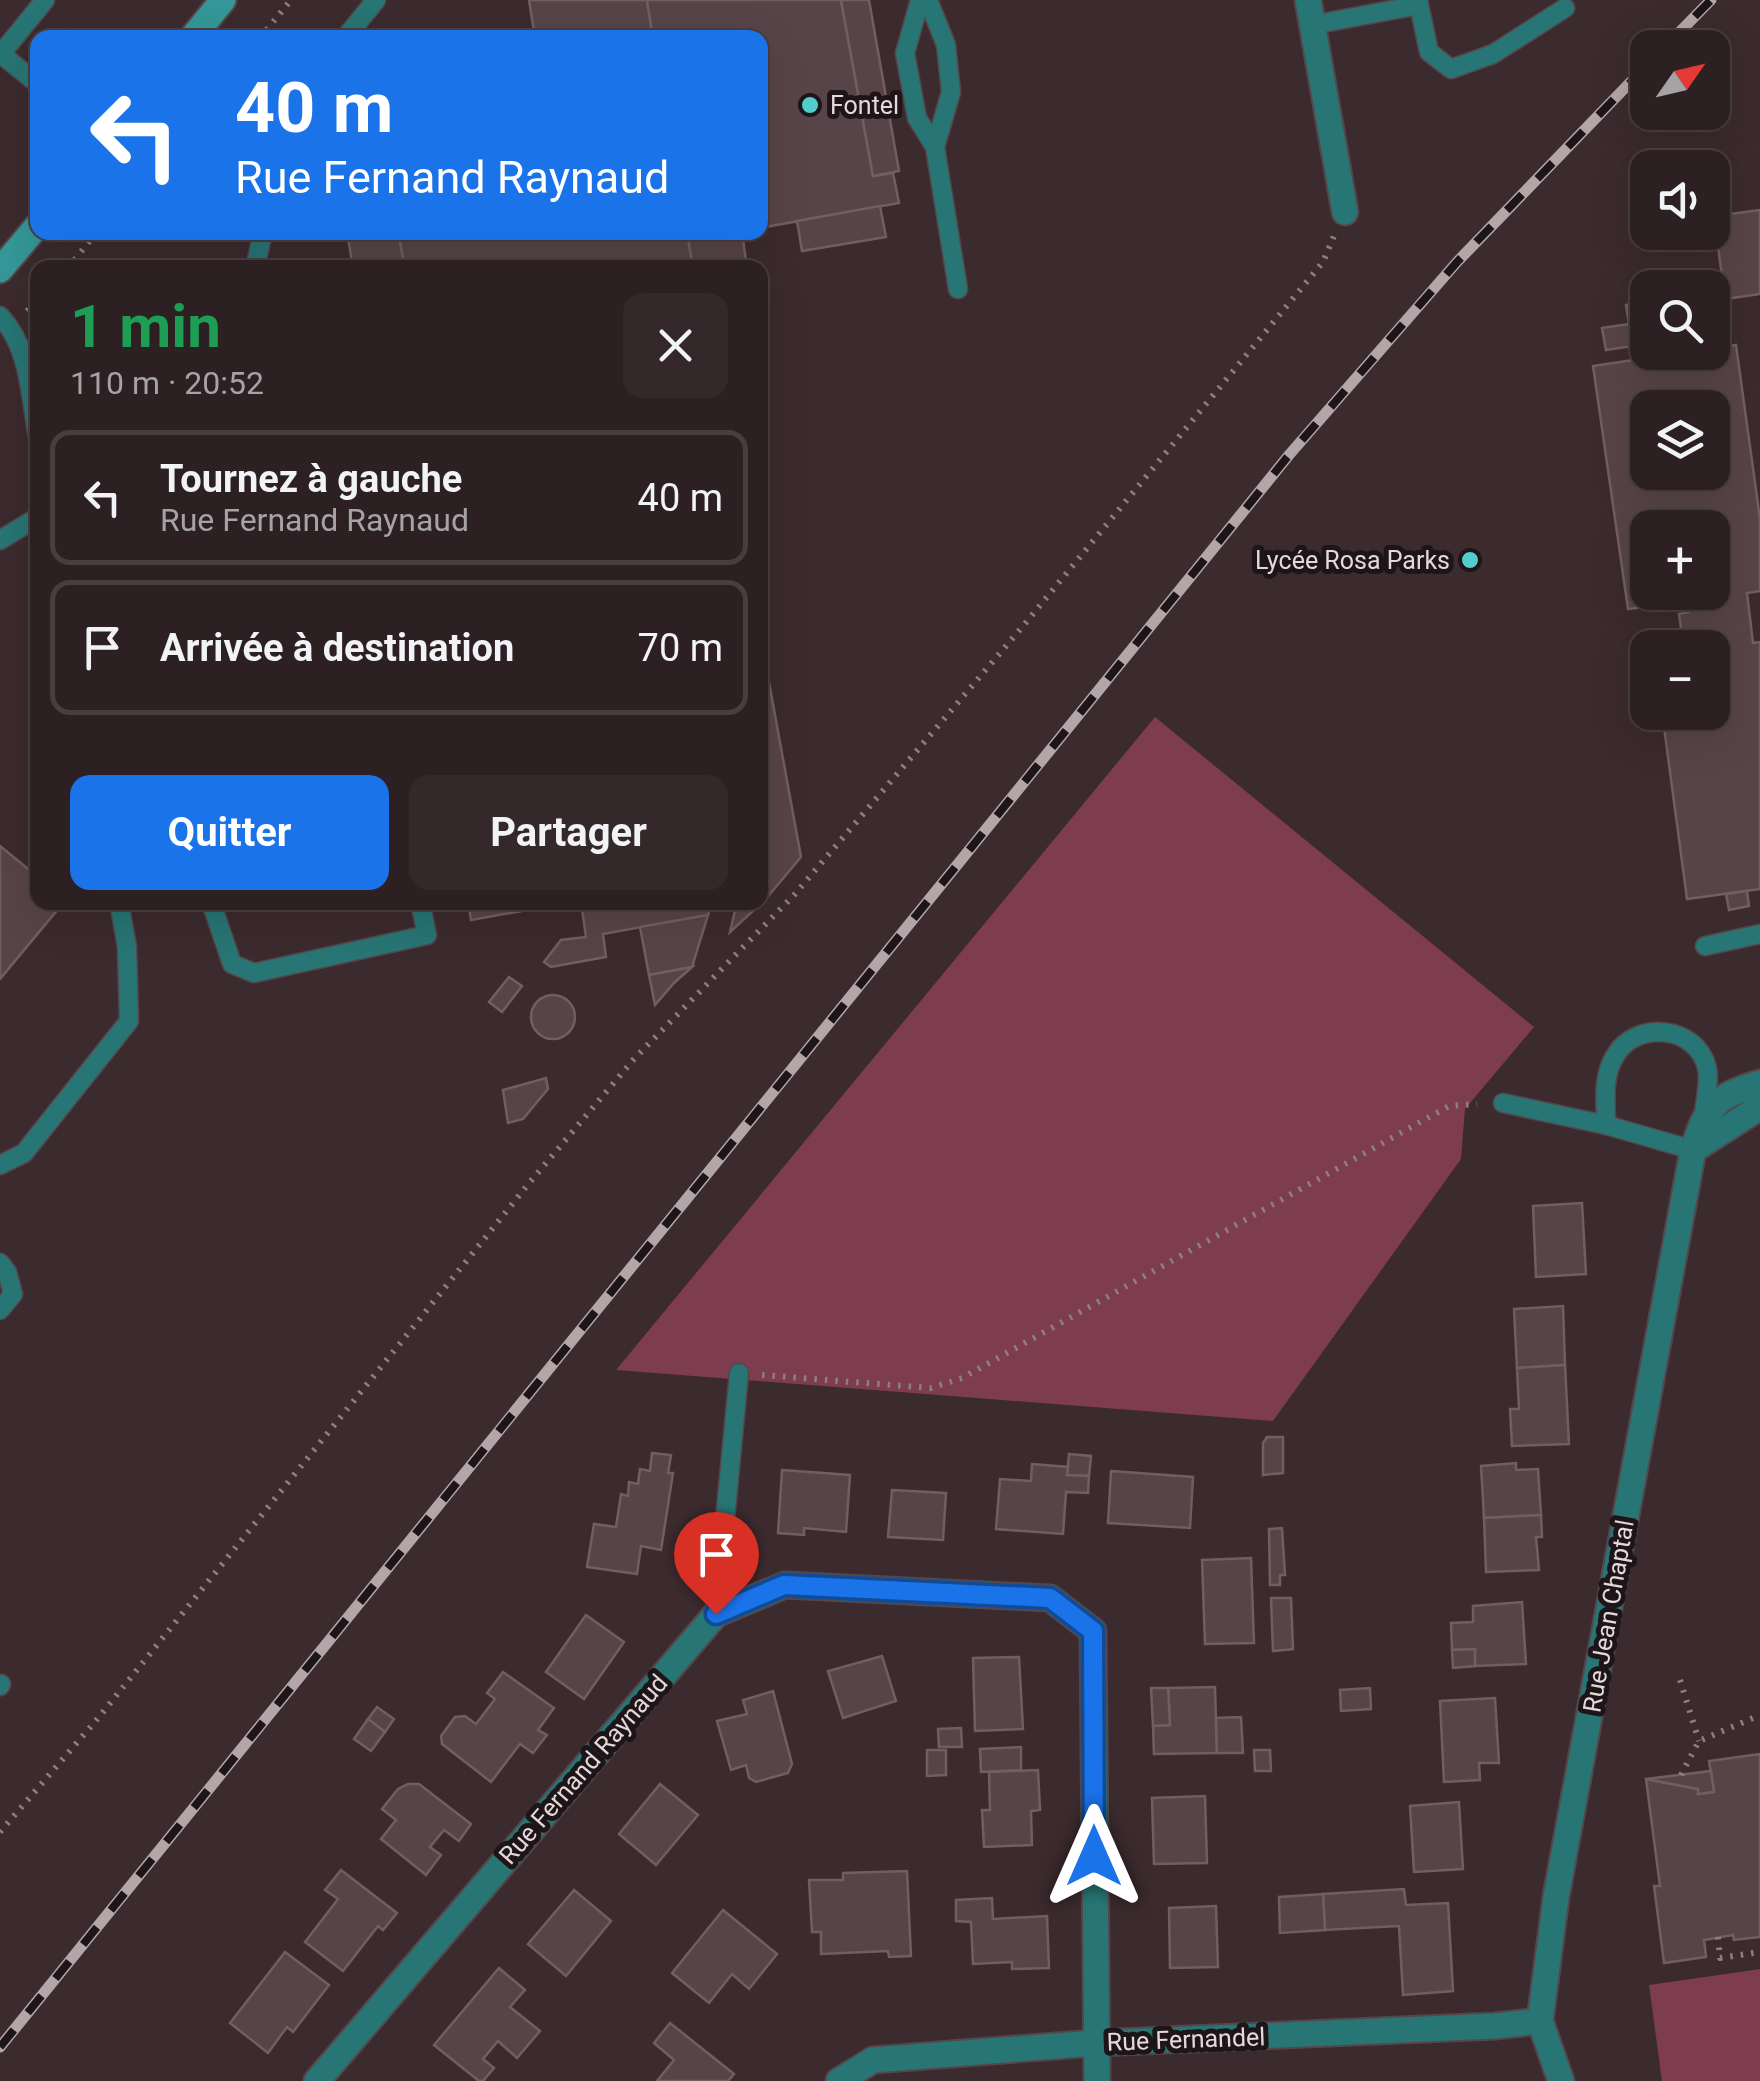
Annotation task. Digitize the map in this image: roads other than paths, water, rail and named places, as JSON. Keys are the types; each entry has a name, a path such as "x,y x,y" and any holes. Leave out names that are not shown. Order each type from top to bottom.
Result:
{"main road":[{"path":"199,30 223,0"},
{"path":"0,270 30,234"}],"street":[{"path":"1310,12 1344,212"},
{"path":"1704,1115 1730,1094 1760,1083"},
{"path":"1693,1150 1760,1107"},
{"name":"Rue Jean Chaptal","path":"1560,2081 1540,2021 1556,1897 1693,1150 1704,1115"},
{"name":"Rue Fernand Raynaud","path":"317,2081 716,1614 784,1585 1050,1598 1093,1631 1095,2043"},
{"name":"Rue Fernandel","path":"839,2081 873,2060 1095,2043 1540,2021"},
{"path":"1095,2043 1097,2081"}],"lane":[{"path":"30,78 1,55 46,0"},
{"path":"352,30 376,0"},
{"path":"920,0 905,53 916,118 935,147 958,289"},
{"path":"928,0 946,44 951,92 935,147"},
{"path":"1310,12 1418,3 1429,52 1452,70 1494,54 1565,8"},
{"path":"0,316 12,329 24,358 30,392"},
{"path":"0,540 30,522"},
{"path":"0,1164 24,1153 129,1021 127,948 120,910"},
{"path":"214,910 232,964 254,973 427,935 422,910"},
{"path":"1706,946 1760,934"},
{"path":"1606,1125 1606,1076 1616,1052 1634,1039 1659,1030 1690,1040 1707,1067 1704,1115"},
{"path":"1503,1104 1606,1125 1693,1150"},
{"path":"0,1263 13,1294 0,1310"},
{"path":"716,1614 739,1373"}],"railway":[{"path":"1682,30 1711,0"},
{"path":"0,2047 1289,455 1457,262 1630,83"}],"place":[{"name":"Fontel","path":"810,105"},
{"name":"Lycée Rosa Parks","path":"1470,560"}]}
